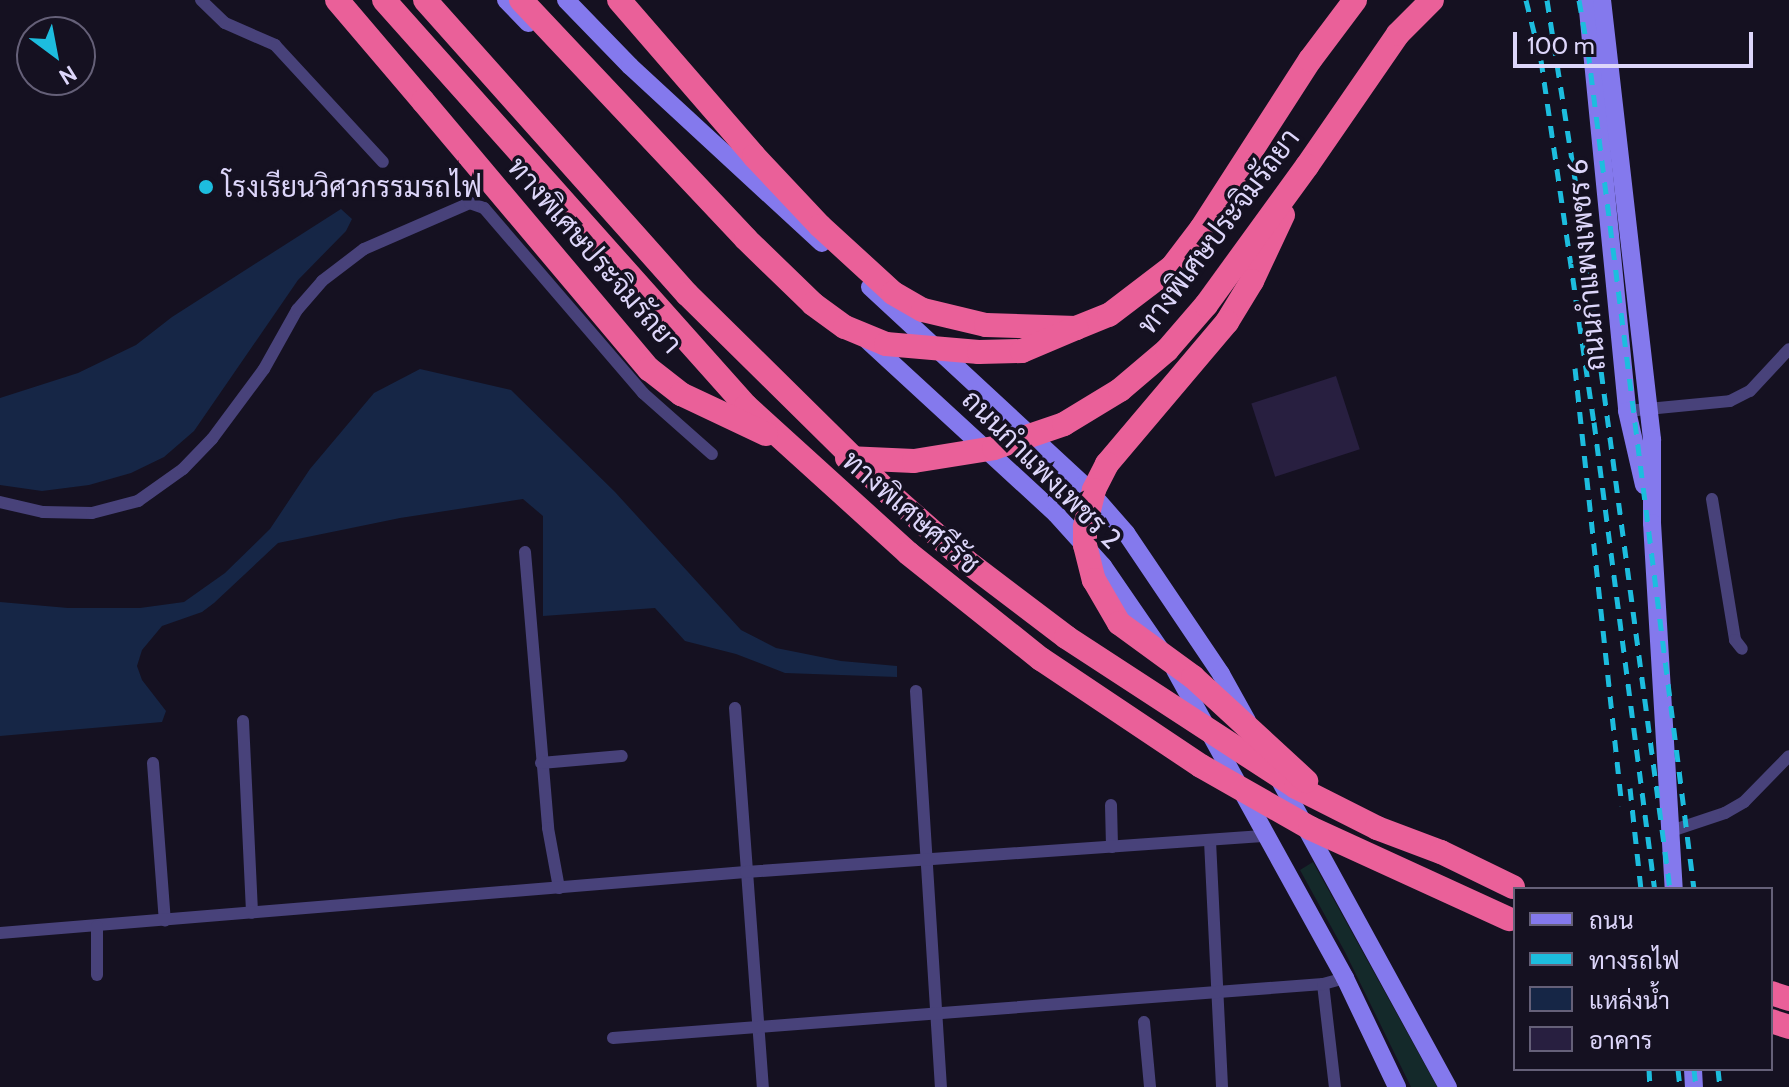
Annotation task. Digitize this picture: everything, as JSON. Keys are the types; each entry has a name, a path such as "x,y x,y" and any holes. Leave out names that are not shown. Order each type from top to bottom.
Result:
{"highway":[{"name":"ทางพิเศษประจิมรัถยา","path":"337,0 649,369 681,394 716,412 833,457 914,461 994,448 1064,424 1120,390 1167,350 1196,316 1307,166 1398,34 1432,0"},
{"name":"ทางพิเศษศรีรัช","path":"384,0 746,406 908,553 1041,659 1201,766 1310,828 1513,921"},
{"name":"ทางพิเศษศรีรัช","path":"425,0 687,294 805,412 933,533 1066,637 1296,787 1377,828 1441,852 1513,888"},
{"name":"ทางพิเศษประจิมรัถยา","path":"521,0 772,265 813,304 845,327 886,344 979,352 1022,351 1109,315 1172,267 1201,229 1310,60 1355,0"},
{"path":"619,0 763,166 820,226 893,293 923,310 986,325 1076,328"},
{"path":"1307,166 1252,281 1227,322 1107,464 1094,490 1085,527 1085,545 1094,580 1119,623 1193,677 1327,802"}],"main road":[{"name":"ถนนกำแพงเพชร 2","path":"506,0 594,91 1056,514 1103,566 1190,692 1263,836 1345,978 1397,1087"},
{"name":"ถนนกำแพงเพชร 2","path":"566,0 630,66 1084,485 1126,533 1221,674 1448,1087"},
{"name":"ถนนกำแพงเพชร 6","path":"1587,0 1627,411 1652,523"},
{"name":"ถนนกำแพงเพชร 6","path":"1602,0 1648,409 1652,523 1664,664 1668,832 1674,887"}],"street":[{"path":"201,0 225,23 275,45 383,162"},
{"path":"0,502 43,512 92,513 138,501 183,469 212,439 264,369 297,310 331,273 364,249 470,203 484,208 643,393 712,454"},
{"path":"1627,411 1730,401 1750,391 1789,349"},
{"path":"1712,499 1735,640 1742,649"},
{"path":"525,552 541,763 559,888"},
{"path":"916,691 930,860 941,1087"},
{"path":"735,708 763,1087"},
{"path":"243,721 252,913"},
{"path":"541,763 622,756"},
{"path":"1668,832 1725,813 1744,802 1789,756"},
{"path":"153,763 165,921"},
{"path":"1111,805 1112,847"},
{"path":"0,933 746,872 1263,836"},
{"path":"1210,841 1222,1087"},
{"path":"97,926 97,975"},
{"path":"613,1038 757,1024 938,1014 1323,984 1345,978"},
{"path":"1323,984 1335,1087"},
{"path":"1144,1022 1150,1087"}],"green space":[{"path":"1313,862 1437,1087 1411,1087 1345,952 1300,870"}],"water":[{"path":"341,209 352,219 346,231 298,280 194,431 164,457 131,473 89,485 42,491 0,485 0,398 78,373 136,345 172,317"},
{"path":"420,369 511,390 615,492 741,630 776,648 841,661 897,666 897,677 785,673 736,654 685,641 655,608 543,616 543,516 523,499 400,518 278,543 214,603 202,612 162,626 142,650 137,666 142,680 166,711 162,722 0,736 0,602 68,608 140,608 184,602 225,573 270,529 310,469 374,393"}],"building":[{"path":"1336,376 1360,449 1275,477 1251,404"}],"railway":[{"path":"1526,0 1541,60 1594,422 1655,887"},
{"path":"1547,0 1578,197 1670,887"},
{"path":"1579,0 1694,887"},
{"path":"1575,368 1622,805"},
{"path":"1630,788 1641,887"},
{"path":"1649,1071 1650,1087"},
{"path":"1678,1071 1680,1087"},
{"path":"1694,1071 1696,1087"},
{"path":"1718,1071 1720,1087"}],"place":[{"name":"โรงเรียนวิศวกรรมรถไฟ","path":"206,187"}]}
